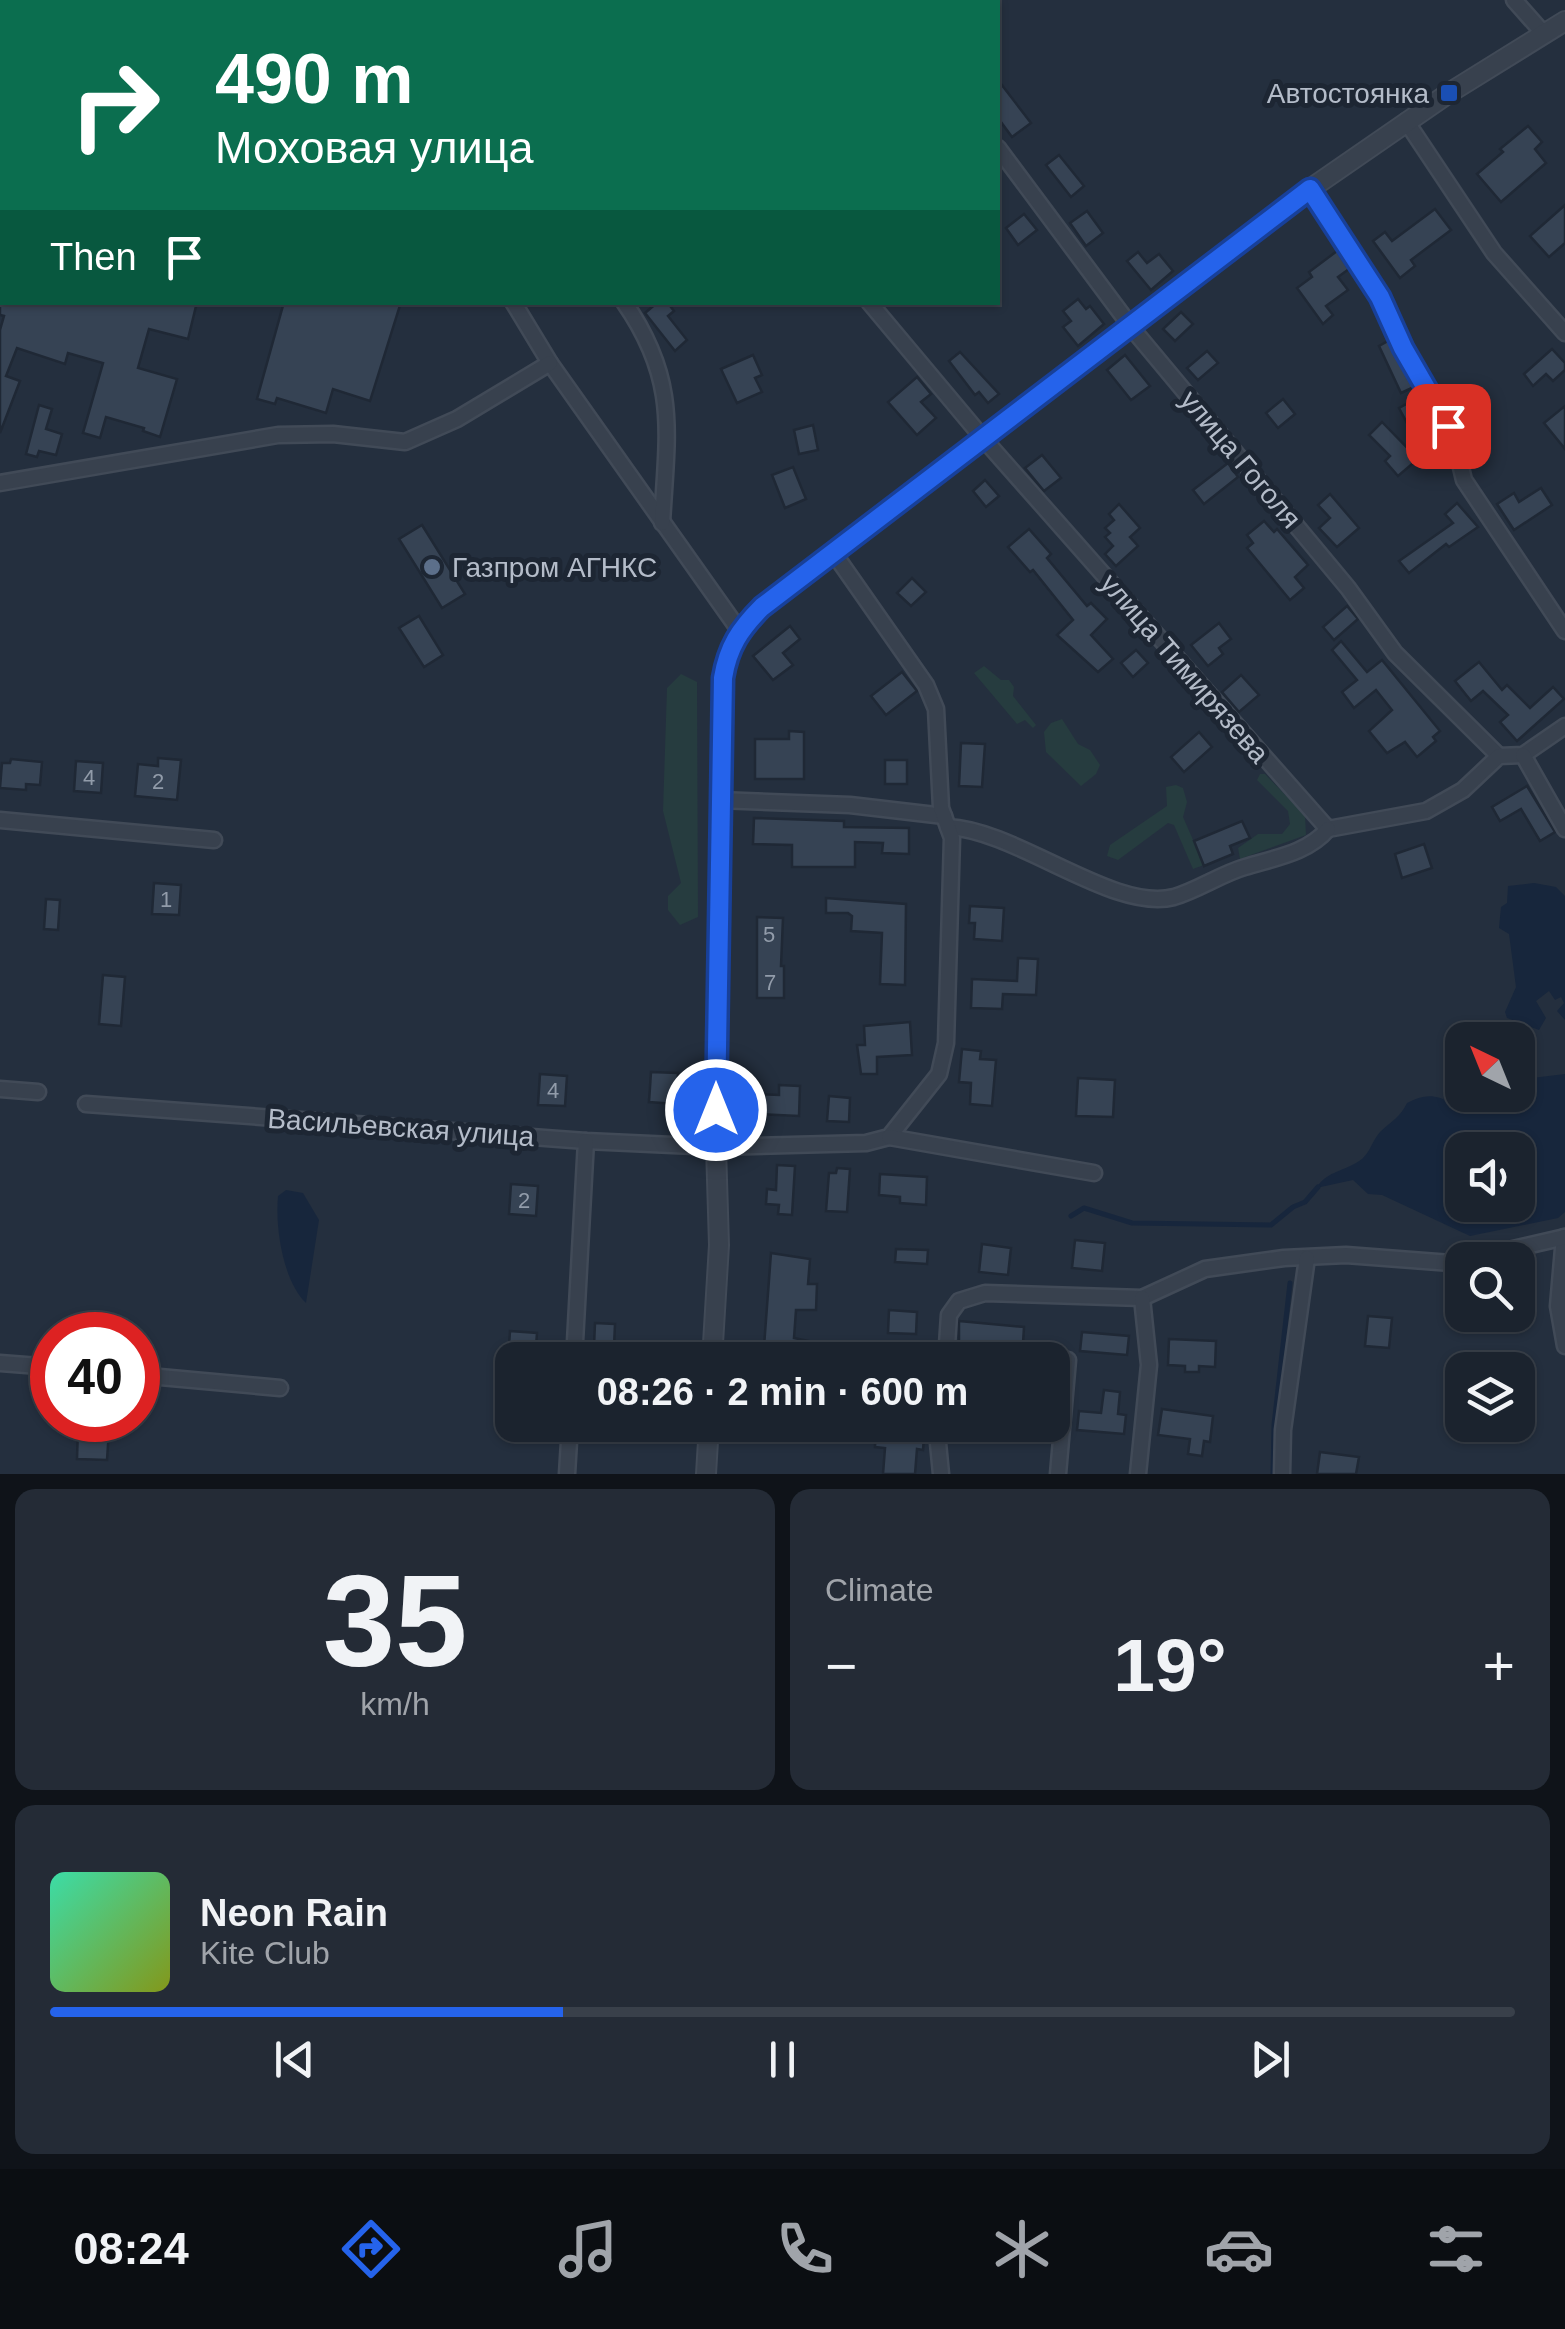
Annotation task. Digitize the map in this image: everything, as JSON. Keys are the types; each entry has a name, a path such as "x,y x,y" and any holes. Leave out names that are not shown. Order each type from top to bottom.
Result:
{"street":[{"path":"1514,0 1545,34"},
{"path":"713,1342 719,1245 716,1146 723,678 727,654 739,630 762,607 833,552 1310,189 1406,121 1565,21"},
{"path":"1406,121 1494,254 1565,333"},
{"name":"улица Гоголя","path":"1000,151 1130,326 1348,588 1395,653 1499,756"},
{"path":"1310,189 1380,297 1403,348 1436,404 1458,452 1464,480 1565,631"},
{"path":"515,305 550,362 739,630"},
{"path":"626,305 659,365 666,396 669,428 662,523"},
{"name":"улица Тимирязева","path":"872,305 982,437 1328,829"},
{"path":"0,482 278,435 333,434 405,442 457,419 550,362"},
{"path":"833,552 910,661 936,709 946,821 952,838 946,1043 939,1074 890,1137"},
{"path":"719,800 850,805 946,821 986,834 1136,899 1174,897 1222,874 1305,848 1328,829 1426,811 1463,790 1499,756 1523,755 1565,726"},
{"path":"1523,755 1565,829"},
{"path":"0,820 214,840"},
{"path":"0,1089 38,1092"},
{"name":"Васильевская улица","path":"86,1104 716,1146 866,1143 890,1137 1094,1173"},
{"path":"575,1342 586,1140"},
{"path":"1535,1244 1564,1237 1558,1306 1565,1346"},
{"path":"947,1342 949,1316 959,1301 985,1292 1142,1298 1205,1269 1284,1258 1346,1256 1445,1263"},
{"path":"1282,1474 1283,1430 1308,1258"},
{"path":"1138,1474 1149,1365 1142,1298"},
{"path":"0,1362 30,1365"},
{"path":"160,1377 280,1388"},
{"path":"567,1474 569,1442"},
{"path":"706,1474 708,1442"},
{"path":"938,1442 940,1474"},
{"path":"1058,1474 1061,1442"}],"green space":[{"path":"984,666 1001,680 1009,680 1014,687 1013,696 1036,725 1033,728 1025,720 1017,724 974,673"},
{"path":"681,674 697,682 698,917 680,925 668,910 668,896 681,883 663,811 667,688"},
{"path":"1062,719 1078,744 1090,750 1100,765 1096,774 1081,786 1046,752 1044,732 1051,723"},
{"path":"1265,774 1305,815 1306,835 1240,859 1238,848 1258,834 1282,834 1290,824 1288,811 1257,780"},
{"path":"1166,787 1183,788 1187,802 1183,817 1204,865 1193,869 1174,825 1168,823 1118,860 1107,856 1110,845 1167,806"}],"water":[{"path":"1534,883 1556,887 1565,896 1565,1020 1557,1011 1564,1003 1561,997 1555,1000 1549,991 1536,1001 1546,1018 1539,1030 1535,1022 1518,1022 1507,1018 1505,1012 1516,987 1509,934 1499,928 1508,886"},
{"path":"1565,1074 1565,1212 1558,1218 1470,1236 1382,1195 1368,1194 1353,1180 1316,1188 1329,1175 1361,1160 1407,1103 1434,1096 1444,1100 1445,1112 1535,1112 1535,1078"},
{"path":"286,1190 303,1193 319,1220 306,1303 286,1268 279,1238 278,1196"}],"building":[{"path":"1000,83 1031,123 1012,137 1000,121"},
{"path":"1528,126 1542,142 1535,149 1546,163 1501,202 1477,174"},
{"path":"1059,155 1084,186 1071,197 1046,165"},
{"path":"1565,205 1565,243 1549,257 1530,236"},
{"path":"1435,209 1451,230 1411,260 1415,266 1400,278 1373,241 1385,232 1392,241"},
{"path":"1087,211 1103,233 1086,246 1070,223"},
{"path":"1024,214 1037,230 1018,245 1006,228"},
{"path":"1337,251 1349,269 1338,277 1348,290 1326,306 1333,315 1323,324 1297,288 1312,277 1309,272"},
{"path":"1138,252 1147,263 1159,254 1173,271 1151,290 1127,261"},
{"path":"1078,299 1086,309 1090,306 1104,324 1078,346 1063,327 1071,321 1063,311"},
{"path":"0,305 196,305 188,339 149,329 138,368 177,379 160,437 106,417 100,438 83,433 103,363 68,353 65,364 17,348 6,376 20,381 0,433 0,330 4,316 0,315"},
{"path":"283,305 400,305 370,401 333,389 326,413 277,398 275,404 257,399"},
{"path":"654,305 669,305 674,311 668,316 687,340 675,351 645,313"},
{"path":"1181,312 1193,324 1175,341 1163,329"},
{"path":"1388,341 1414,387 1401,393 1379,346"},
{"path":"1552,349 1565,363 1565,370 1553,381 1546,374 1533,386 1524,374"},
{"path":"1207,351 1218,363 1198,380 1187,368"},
{"path":"960,352 999,394 988,403 979,392 975,395 949,361"},
{"path":"753,355 762,375 755,378 762,392 737,403 721,369"},
{"path":"1125,355 1150,386 1131,400 1107,370"},
{"path":"917,377 931,394 921,402 936,418 917,435 888,402"},
{"path":"1283,399 1295,414 1278,428 1266,413"},
{"path":"1414,400 1441,448 1425,457 1399,408"},
{"path":"39,405 52,409 46,429 62,434 56,455 39,451 37,457 26,454"},
{"path":"1565,406 1565,449 1544,423"},
{"path":"1382,422 1418,459 1398,476 1385,461 1390,456 1369,435"},
{"path":"813,425 818,450 799,454 794,430"},
{"path":"1042,455 1061,478 1044,491 1025,468"},
{"path":"1228,463 1238,477 1204,504 1193,490"},
{"path":"793,467 806,499 785,508 772,475"},
{"path":"985,480 999,496 986,507 973,491"},
{"path":"1541,488 1552,505 1514,530 1497,504 1514,493 1519,502"},
{"path":"1330,494 1359,528 1337,547 1319,528 1330,518 1318,505"},
{"path":"1457,503 1478,527 1449,547 1446,544 1409,573 1399,561 1453,523 1445,514"},
{"path":"1119,504 1140,528 1130,537 1138,546 1116,566 1105,554 1113,546 1105,537 1110,533 1105,528 1114,520 1109,514"},
{"path":"1264,521 1274,532 1277,529 1308,565 1295,577 1304,588 1290,600 1247,548 1253,543 1247,535"},
{"name":"Газпром АГНКС","path":"422,525 465,594 442,608 399,539"},
{"path":"1029,529 1051,554 1047,558 1087,606 1091,603 1107,619 1091,635 1113,659 1098,672 1057,635 1073,620 1033,570 1030,572 1008,547"},
{"path":"912,578 926,592 911,606 897,593"},
{"path":"1347,606 1358,619 1334,640 1323,627"},
{"path":"419,616 443,655 424,667 399,628"},
{"path":"1219,623 1231,639 1219,648 1223,654 1208,666 1191,645"},
{"path":"790,626 800,639 783,653 793,665 773,680 753,656"},
{"path":"1341,641 1367,672 1382,660 1440,731 1433,737 1436,741 1417,757 1405,742 1387,753 1369,731 1392,710 1376,690 1354,708 1342,692 1357,680 1332,650"},
{"path":"1136,650 1148,663 1133,677 1121,663"},
{"path":"1479,662 1502,690 1507,685 1530,708 1553,687 1564,699 1517,741 1500,722 1508,715 1483,691 1471,701 1455,681"},
{"path":"902,672 917,691 886,715 871,696"},
{"path":"1241,675 1259,695 1239,712 1222,692"},
{"path":"789,731 804,732 804,779 755,779 755,739 789,739"},
{"path":"1199,732 1212,747 1184,772 1171,757"},
{"path":"961,743 985,744 982,787 959,786"},
{"path":"158,758 181,760 177,800 135,796 138,764 158,766"},
{"path":"11,759 42,762 40,785 26,784 26,790 0,788 2,763 10,763"},
{"path":"885,760 907,760 907,784 885,784"},
{"path":"76,761 103,763 101,793 74,791"},
{"path":"1527,786 1555,832 1540,841 1521,809 1500,821 1492,807"},
{"path":"754,818 844,821 844,827 909,828 909,854 882,853 883,843 855,842 855,867 792,867 792,845 753,844"},
{"path":"1242,821 1250,838 1230,846 1233,854 1204,866 1194,841"},
{"path":"1424,844 1432,868 1402,878 1395,854"},
{"path":"154,883 181,885 179,915 152,914"},
{"path":"826,898 906,904 905,985 880,984 882,933 851,931 852,916 826,913"},
{"path":"46,899 60,900 58,930 44,929"},
{"path":"970,906 1004,908 1002,941 974,939 975,923 969,923"},
{"path":"757,917 783,918 784,998 757,998"},
{"path":"1018,958 1038,959 1036,995 1003,994 1002,1009 971,1008 972,979 1017,981"},
{"path":"103,975 125,977 121,1026 99,1024"},
{"path":"910,1022 912,1055 877,1057 877,1074 861,1074 857,1045 865,1045 864,1026"},
{"path":"962,1049 981,1051 980,1059 996,1060 992,1106 970,1104 971,1083 959,1082"},
{"path":"651,1072 678,1073 676,1104 649,1102"},
{"path":"540,1074 567,1076 565,1106 538,1105"},
{"path":"1078,1078 1115,1080 1113,1117 1076,1116"},
{"path":"779,1085 800,1086 799,1116 755,1114 756,1094 779,1095"},
{"path":"829,1096 850,1098 849,1122 827,1121"},
{"path":"777,1165 795,1166 792,1215 778,1214 779,1205 766,1204 767,1189 776,1190"},
{"path":"837,1168 850,1169 847,1212 826,1211 829,1173 836,1173"},
{"path":"880,1174 927,1177 926,1205 900,1203 900,1197 879,1195"},
{"path":"511,1184 538,1186 536,1216 509,1214"},
{"path":"1075,1240 1105,1243 1102,1271 1072,1268"},
{"path":"982,1244 1011,1248 1008,1275 979,1272"},
{"path":"896,1249 928,1250 927,1264 895,1262"},
{"path":"771,1253 810,1259 808,1284 817,1284 816,1310 796,1310 794,1338 813,1342 764,1342"},
{"path":"889,1310 917,1312 916,1334 888,1333"},
{"path":"1368,1316 1392,1318 1389,1348 1365,1346"},
{"path":"959,1321 1024,1327 1023,1342 959,1341"},
{"path":"595,1323 615,1324 614,1342 594,1342"},
{"path":"510,1331 537,1333 536,1342 509,1342"},
{"path":"1082,1332 1129,1336 1127,1355 1080,1351"},
{"path":"1169,1339 1216,1341 1215,1367 1199,1366 1199,1372 1185,1372 1185,1366 1168,1365"},
{"path":"1104,1390 1120,1392 1118,1414 1126,1415 1124,1434 1077,1430 1079,1411 1101,1413"},
{"path":"1162,1409 1213,1416 1210,1442 1204,1441 1202,1456 1188,1454 1190,1439 1158,1435"},
{"path":"78,1442 108,1442 107,1460 77,1459"},
{"path":"875,1442 924,1442 923,1450 917,1449 915,1474 883,1474 885,1448 875,1447"},
{"path":"1320,1452 1359,1457 1356,1474 1317,1474"}],"waterway":[{"path":"1071,1216 1084,1208 1132,1223 1271,1225 1305,1202 1318,1187"},
{"path":"1273,1474 1274,1425 1290,1283"}],"place":[{"name":"Автостоянка","path":"1449,93"},
{"name":"Газпром АГНКС","path":"432,567"}],"route":[{"path":"716,1110 723,678 727,654 739,630 762,607 1310,189 1380,297 1403,348 1448,426"}]}
